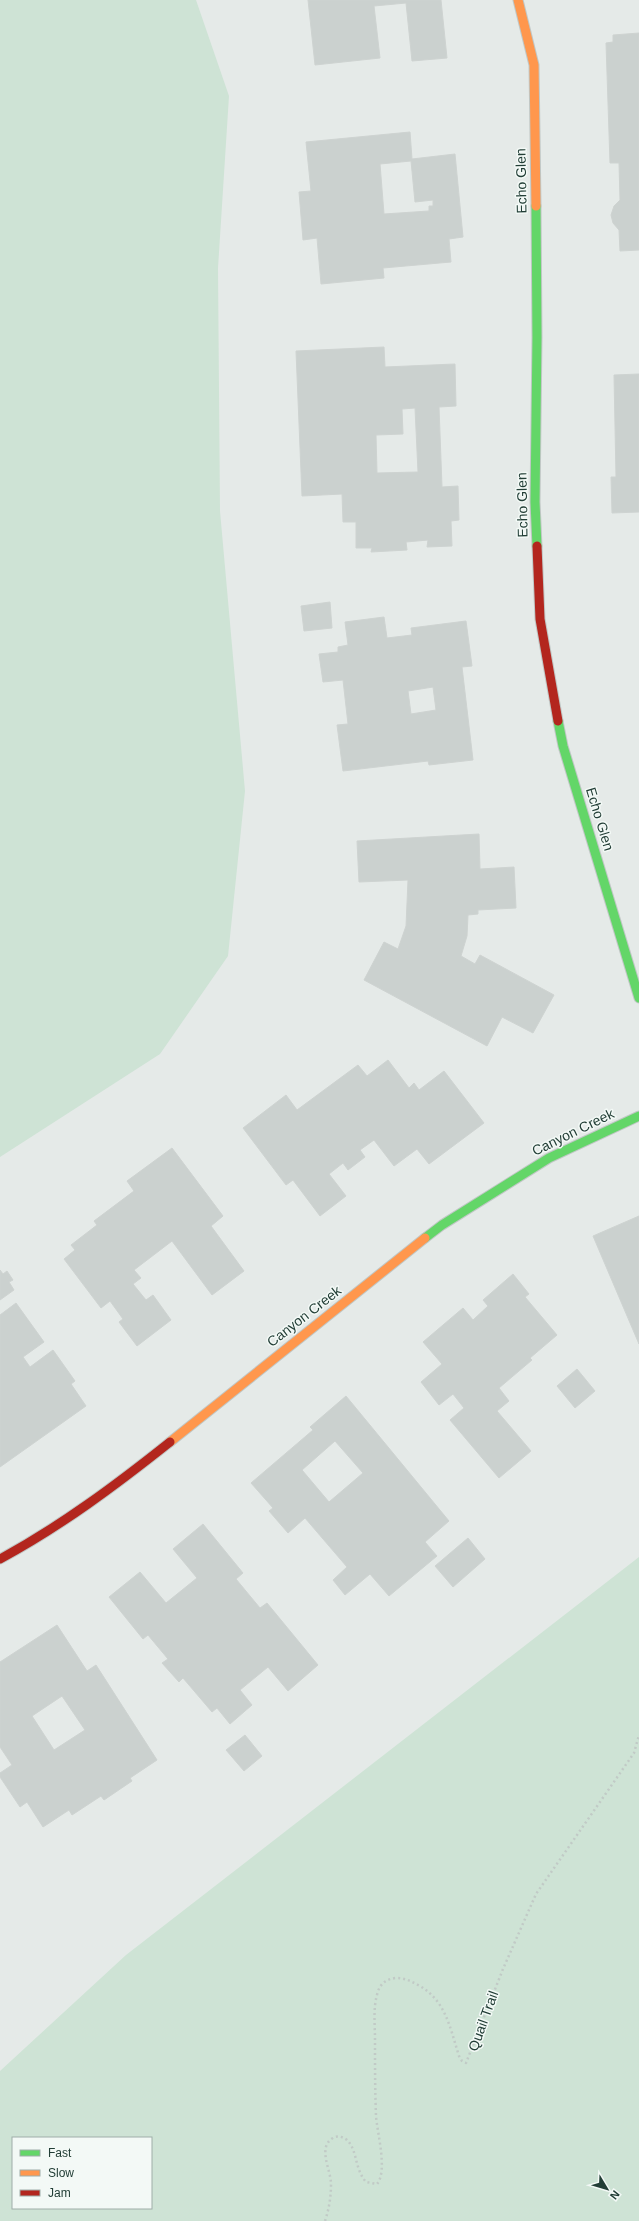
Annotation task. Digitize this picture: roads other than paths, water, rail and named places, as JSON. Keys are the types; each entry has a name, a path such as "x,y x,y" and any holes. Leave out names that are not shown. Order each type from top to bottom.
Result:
{"street":[{"name":"Echo Glen","path":"518,0 534,65 537,337 535,502 540,619 563,746 639,998"},
{"name":"Canyon Creek","path":"0,1559 29,1543 114,1487 442,1225 549,1158 639,1116"}]}
